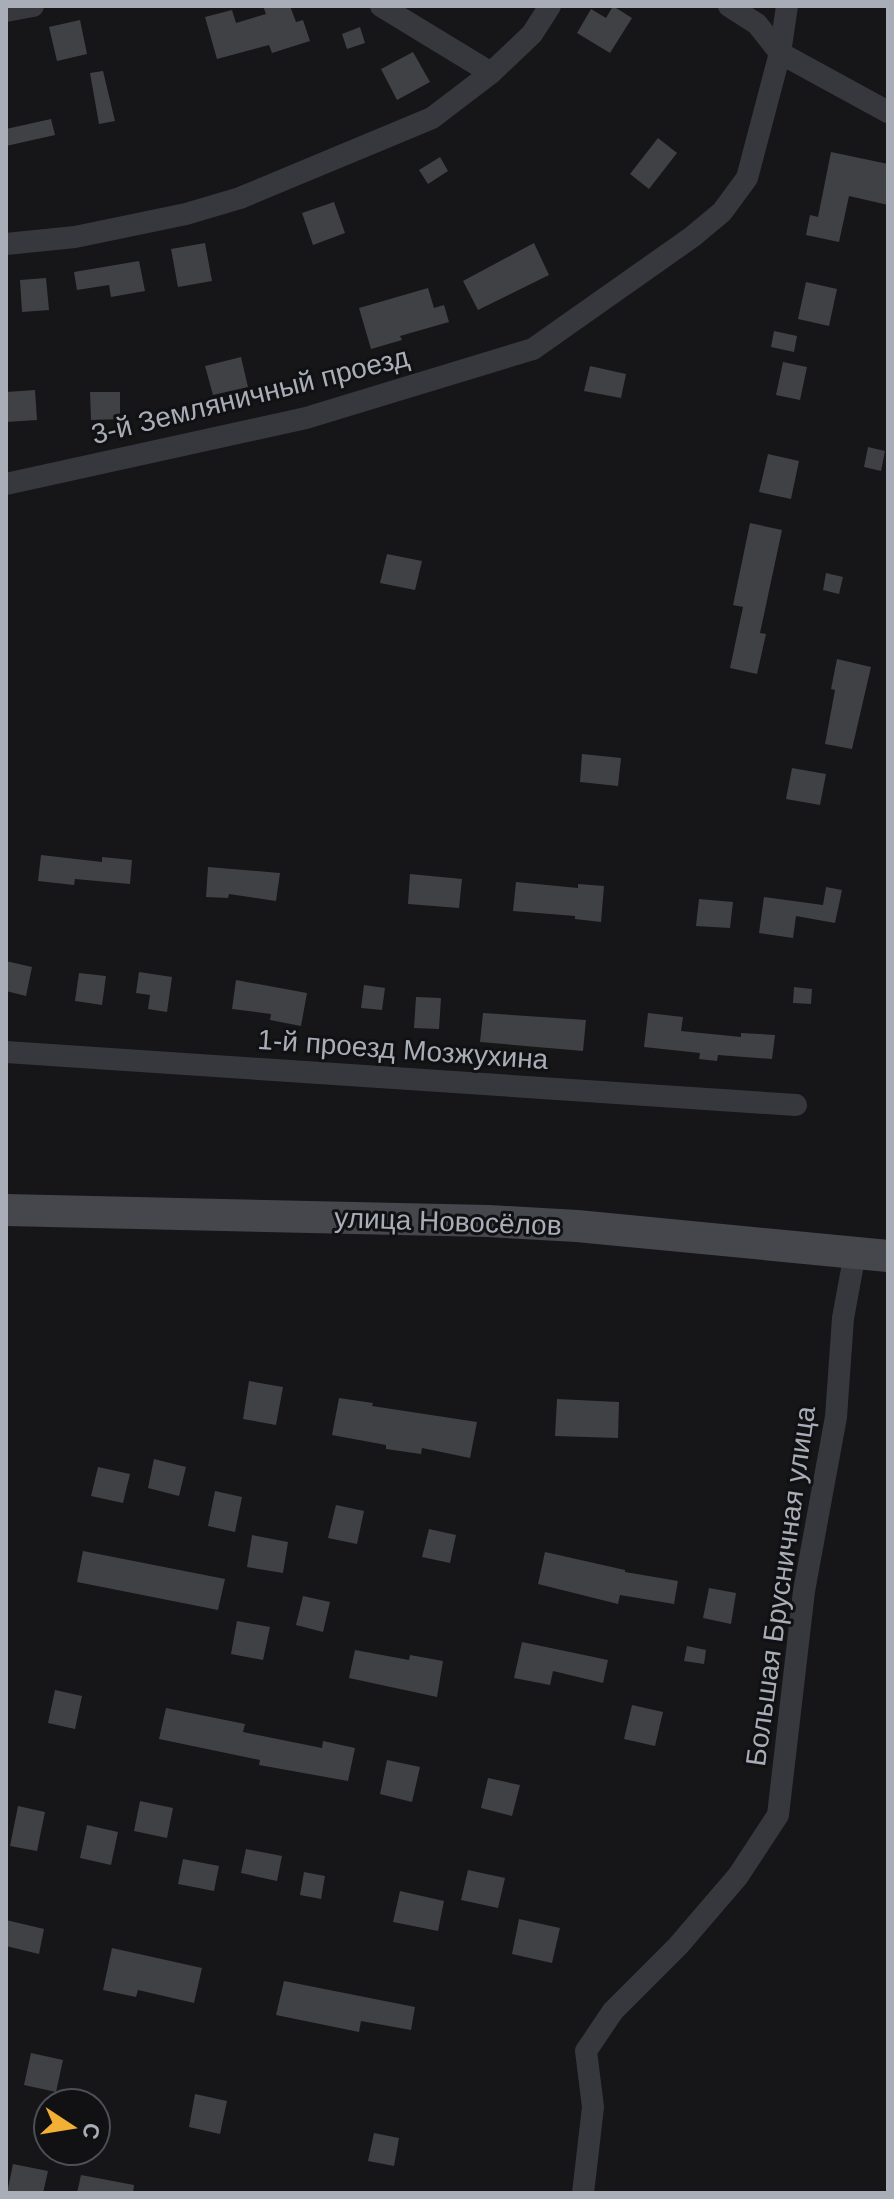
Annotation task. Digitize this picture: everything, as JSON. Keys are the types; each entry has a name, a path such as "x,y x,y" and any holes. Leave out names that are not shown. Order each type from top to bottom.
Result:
{"street":[{"path":"6,11 33,6"},
{"path":"381,6 491,73"},
{"path":"6,244 75,237 186,214 240,198 432,118 491,73 532,34 550,6"},
{"path":"729,6 757,24 780,53 888,112"},
{"name":"3-й Земляничный проезд","path":"6,484 306,418 533,349 692,237 722,212 747,178 780,53 787,6"},
{"name":"1-й проезд Мозжухина","path":"6,1052 796,1105"},
{"name":"улица Новосёлов","path":"6,1210 488,1221 577,1226 888,1256"},
{"name":"Большая Брусничная улица","path":"583,2193 593,2107 586,2051 613,2011 678,1946 738,1876 778,1815 804,1591 836,1417 843,1318 855,1253"}],"building":[{"path":"263,6 290,6 296,22 303,20 310,41 272,53 269,45 217,59 205,17 232,10 236,23 266,14"},
{"path":"613,6 632,18 610,53 577,33 591,9 606,18"},
{"path":"80,20 87,54 57,61 49,27"},
{"path":"360,27 365,43 347,49 342,34"},
{"path":"413,52 430,82 397,100 381,69"},
{"path":"103,71 115,121 99,124 90,73"},
{"path":"51,119 55,135 6,146 6,129"},
{"path":"658,138 677,153 649,189 630,174"},
{"path":"831,152 888,164 888,205 849,196 839,242 806,235 810,215 818,217"},
{"path":"440,157 448,171 428,184 419,170"},
{"path":"334,202 345,233 313,245 302,213"},
{"path":"205,243 212,281 178,287 171,249"},
{"path":"534,243 549,275 478,310 463,281"},
{"path":"139,261 145,291 111,297 109,285 77,290 74,272"},
{"path":"46,278 49,310 22,312 20,280"},
{"path":"806,282 837,289 829,326 798,319"},
{"path":"428,288 434,308 444,305 449,322 400,336 402,340 371,349 359,308"},
{"path":"774,331 797,336 794,352 771,347"},
{"path":"241,357 248,387 213,395 205,366"},
{"path":"783,362 807,367 800,400 776,395"},
{"path":"590,366 626,374 621,398 584,391"},
{"path":"35,390 37,420 6,422 6,392"},
{"path":"90,392 120,392 120,419 91,420"},
{"path":"868,447 885,451 881,471 864,467"},
{"path":"768,454 799,461 791,499 759,492"},
{"path":"750,523 782,530 760,633 766,634 757,674 730,668 743,607 733,605"},
{"path":"387,554 422,561 415,590 380,583"},
{"path":"826,573 843,577 839,594 823,590"},
{"path":"837,659 871,667 852,749 825,744"},
{"path":"582,754 621,758 618,786 580,782"},
{"path":"792,768 826,774 820,805 786,799"},
{"path":"41,855 102,862 102,857 132,860 130,884 75,879 74,885 38,881"},
{"path":"208,867 280,873 276,901 229,894 228,898 206,897"},
{"path":"410,874 462,879 459,908 408,904"},
{"path":"516,882 578,888 578,884 604,886 601,922 575,919 575,916 513,911"},
{"path":"826,887 842,890 835,923 796,916 793,938 759,933 764,897 823,905"},
{"path":"699,899 733,902 730,928 696,926"},
{"path":"6,961 32,967 26,996 6,991"},
{"path":"139,972 172,977 167,1012 148,1009 150,995 136,993"},
{"path":"79,973 106,976 102,1005 75,1001"},
{"path":"236,980 307,993 301,1026 270,1020 271,1014 232,1009"},
{"path":"364,985 385,988 382,1010 361,1008"},
{"path":"794,987 812,989 811,1004 793,1003"},
{"path":"416,997 441,998 439,1029 414,1028"},
{"path":"483,1013 586,1020 583,1051 480,1042"},
{"path":"648,1013 683,1017 681,1031 741,1037 741,1033 775,1035 772,1059 718,1055 717,1061 699,1059 700,1053 644,1047"},
{"path":"249,1381 283,1387 276,1425 243,1419"},
{"path":"339,1398 477,1422 470,1458 422,1448 421,1454 386,1449 386,1445 332,1435"},
{"path":"557,1399 619,1402 618,1438 555,1436"},
{"path":"154,1459 186,1467 179,1496 148,1488"},
{"path":"98,1467 130,1474 123,1503 91,1496"},
{"path":"215,1491 242,1497 235,1532 208,1526"},
{"path":"336,1505 364,1511 357,1544 328,1538"},
{"path":"429,1529 456,1535 450,1563 422,1557"},
{"path":"252,1535 288,1542 283,1573 247,1567"},
{"path":"83,1551 225,1579 218,1610 77,1582"},
{"path":"545,1552 625,1572 678,1581 674,1604 620,1595 618,1604 538,1584"},
{"path":"709,1588 736,1593 731,1624 703,1618"},
{"path":"303,1596 330,1602 323,1632 296,1625"},
{"path":"237,1621 270,1627 263,1660 231,1654"},
{"path":"522,1642 608,1660 603,1683 553,1671 550,1685 514,1678"},
{"path":"687,1646 706,1650 704,1664 684,1661"},
{"path":"355,1650 409,1660 410,1655 443,1661 437,1697 349,1678"},
{"path":"55,1690 82,1696 75,1729 48,1723"},
{"path":"632,1705 663,1712 655,1746 624,1739"},
{"path":"166,1708 245,1724 243,1732 322,1748 323,1741 355,1748 348,1781 259,1765 260,1760 159,1739"},
{"path":"387,1760 420,1767 412,1802 380,1794"},
{"path":"488,1778 520,1785 512,1816 481,1808"},
{"path":"140,1801 173,1808 167,1838 134,1831"},
{"path":"18,1806 45,1812 37,1851 10,1846"},
{"path":"87,1825 118,1832 111,1865 80,1858"},
{"path":"246,1849 282,1856 277,1881 241,1873"},
{"path":"183,1859 219,1866 214,1891 178,1884"},
{"path":"468,1870 505,1878 498,1908 461,1900"},
{"path":"304,1872 325,1876 321,1899 300,1895"},
{"path":"400,1891 444,1901 438,1931 393,1922"},
{"path":"519,1919 560,1928 552,1963 512,1954"},
{"path":"6,1920 44,1929 39,1954 6,1946"},
{"path":"112,1948 202,1968 194,2003 138,1990 136,1997 103,1990"},
{"path":"284,1981 415,2007 411,2030 361,2021 359,2032 276,2015"},
{"path":"31,2053 63,2060 57,2087 24,2085"},
{"path":"195,2094 227,2101 220,2134 189,2127"},
{"path":"374,2133 399,2138 394,2166 368,2161"},
{"path":"13,2164 48,2171 43,2193 7,2193"},
{"path":"81,2175 134,2185 133,2193 77,2193"}]}
